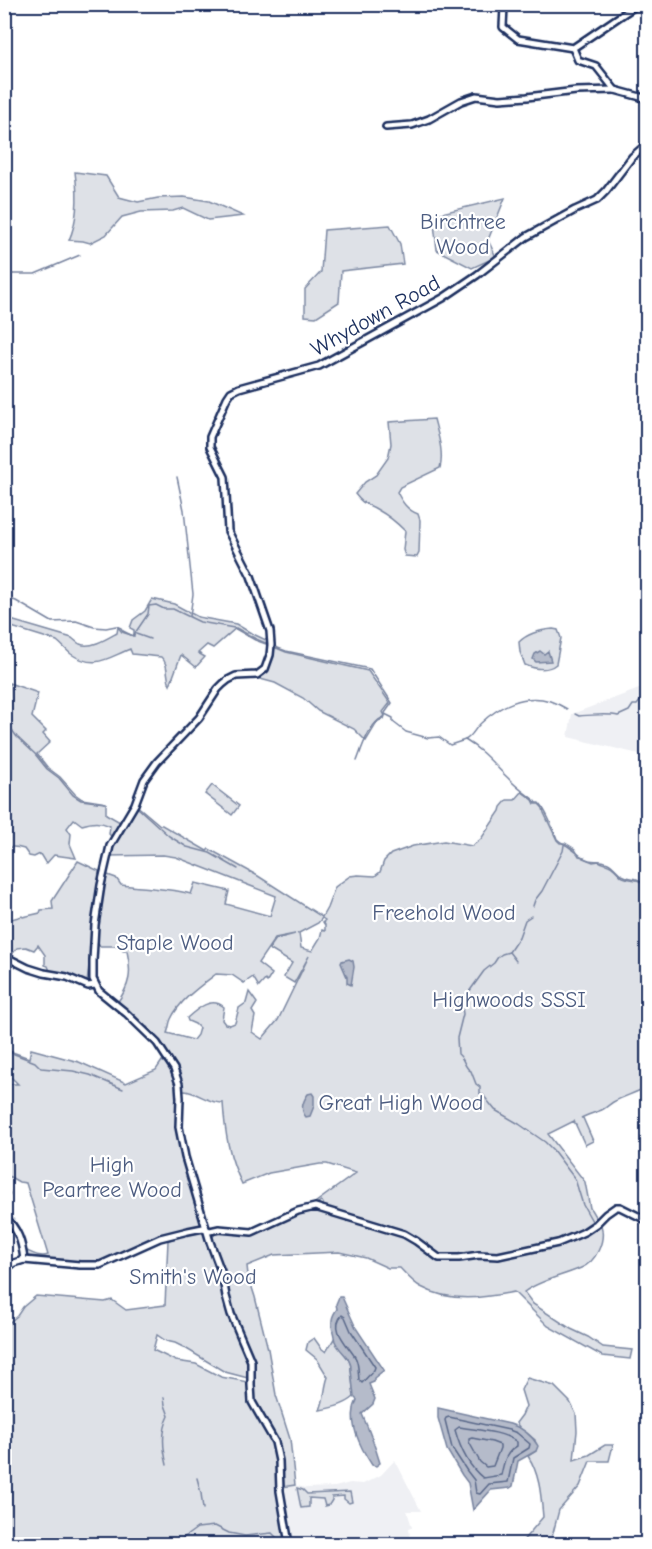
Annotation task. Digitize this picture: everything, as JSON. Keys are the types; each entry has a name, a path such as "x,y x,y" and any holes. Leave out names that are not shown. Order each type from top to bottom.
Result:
{"street":[{"path":"504,6 503,27 518,39 573,48 638,4"},
{"path":"573,48 578,60 596,66 615,90"},
{"path":"386,127 412,125 476,96 500,99 576,91 615,90 648,99"},
{"name":"Whydown Road","path":"95,985 93,961 95,925 110,846 135,804 144,780 157,762 199,718 218,689 236,676 261,673 270,655 270,631 251,576 228,531 225,477 210,447 212,433 227,398 231,392 239,388 320,366 442,298 477,275 526,237 597,200 632,157 648,143"},
{"path":"4,957 44,974 67,977 88,986 95,985 157,1043 174,1070 179,1084 179,1127 185,1157 222,1274 231,1314 251,1361 252,1402 275,1442 289,1545"},
{"path":"4,1269 24,1260 100,1265 160,1239 203,1228 210,1231 219,1229 252,1232 298,1210 315,1207 404,1234 416,1240 439,1258 504,1255 558,1243 585,1232 606,1214 620,1207 648,1221"},
{"path":"4,1216 19,1234 24,1260"}],"shaded area":[{"path":"647,686 647,756 568,737 572,714"},
{"path":"395,1460 421,1511 407,1511 412,1527 409,1528 411,1544 290,1544 282,1487 295,1485 305,1488 335,1487 350,1483 363,1484 381,1475"}],"green space":[{"path":"75,172 106,176 119,197 138,202 158,198 184,197 209,201 243,216 208,220 183,208 173,211 141,212 122,217 106,235 90,243 69,240 76,207"},
{"name":"Birchtree Wood","path":"505,198 488,240 496,257 472,268 437,250 433,215"},
{"path":"390,225 400,244 403,264 341,271 339,302 316,317 305,316 305,289 321,272 324,230"},
{"path":"434,419 441,450 440,468 400,487 397,492 405,505 418,514 420,520 419,553 417,557 405,556 403,550 405,531 396,522 363,502 355,494 365,482 376,475 388,458 391,444 389,422"},
{"path":"152,599 174,604 198,617 236,624 268,641 268,644 236,628 213,648 207,645 198,653 205,657 196,667 181,655 170,685 165,663 161,657 132,654 130,649 101,661 87,661 71,654 57,641 5,625 4,618 89,645 117,633 118,627 122,632 134,636 134,630 130,628 133,620 145,611"},
{"path":"558,630 561,638 556,664 541,669 525,665 519,642 534,633"},
{"path":"274,647 286,652 368,671 390,703 383,712 384,719 378,721 366,741 354,729 318,711 303,698 275,683 260,679 260,675 269,665"},
{"path":"9,683 38,693 32,717 46,731 43,734 50,742 37,754 48,768 82,799 106,803 106,814 120,822 112,837 109,834 110,826 96,822 82,825 74,819 67,828 71,834 70,844 76,858 54,855 46,864 40,854 34,857 29,856 24,849 12,847 5,849 4,713 8,704"},
{"path":"212,785 239,806 232,815 205,794"},
{"name":"Highwoods SSSI","path":"522,792 535,804 539,804 557,840 575,849 579,856 609,865 623,877 642,882 647,889 647,1087 581,1118 593,1141 585,1145 574,1121 548,1134 585,1182 590,1208 596,1218 588,1227 550,1243 475,1256 441,1256 388,1228 323,1207 321,1201 312,1205 356,1173 320,1164 269,1173 242,1184 228,1145 223,1103 182,1091 175,1067 162,1046 147,1027 145,1028 117,1003 129,978 127,951 123,951 122,946 95,944 105,874 116,878 121,885 191,894 195,883 229,891 226,904 270,916 276,896 176,857 163,855 109,856 111,848 136,805 160,825 258,876 322,917 335,887 350,876 375,876 391,854 413,846 444,841 472,846 481,839 507,800 515,800","holes":["322,918 325,920 323,922 325,931 322,930 312,951 301,948 299,933 297,934 318,923","295,934 276,939 269,949 292,963 284,977 294,983 309,956 278,1020 262,1039 252,1032 255,1016 252,1011 257,1003 249,992 246,1003 239,1008 235,1023 225,1024 222,1020 224,1007 209,1003 187,1018 199,1028 193,1040 167,1033 175,1012 191,994 216,974 232,975 244,983 253,977 259,987 265,980 267,982 272,974 258,963 275,938"]},
{"path":"78,861 99,871 87,983 50,971 45,965 45,955 38,945 34,950 26,947 17,948 10,957 5,954 4,921 40,913 41,910 53,909 52,901"},
{"name":"High Peartree Wood","path":"4,1049 29,1058 31,1049 79,1062 126,1083 156,1070 162,1061 168,1065 173,1073 178,1095 177,1131 202,1222 200,1225 169,1234 100,1262 74,1263 28,1257 27,1251 40,1256 48,1255 26,1183 19,1182 5,1174 5,1084 18,1084 5,1072"},
{"path":"313,1209 404,1236 438,1259 493,1257 567,1242 601,1225 601,1244 591,1261 581,1268 544,1281 524,1292 533,1304 603,1347 632,1350 630,1359 602,1356 548,1326 514,1292 479,1297 455,1297 432,1292 412,1281 400,1268 388,1268 366,1258 339,1252 274,1255 247,1266 268,1349 276,1395 290,1439 295,1485 282,1487 277,1441 255,1402 253,1383 255,1362 232,1309 212,1238 217,1231 258,1233 294,1214"},
{"name":"Smith's Wood","path":"197,1231 202,1232 206,1237 214,1256 227,1307 248,1360 248,1378 225,1372 185,1348 157,1335 153,1350 176,1361 196,1364 221,1377 248,1382 249,1400 275,1448 277,1493 287,1544 5,1544 5,1326 36,1296 105,1302 112,1300 126,1310 165,1305 168,1241"},
{"path":"335,1337 338,1346 351,1365 354,1397 342,1404 320,1410 328,1377 317,1359 306,1350 308,1342 314,1338 326,1352"},
{"path":"527,1378 554,1386 570,1402 576,1414 574,1460 589,1455 605,1445 613,1445 609,1461 590,1461 580,1486 559,1510 552,1537 567,1544 517,1544 521,1543 543,1517 541,1493 528,1456 536,1451 535,1440 516,1423 526,1406 521,1390"},
{"path":"297,1488 307,1494 350,1492 352,1502 349,1503 344,1496 332,1497 329,1505 325,1506 323,1499 309,1498 309,1507 301,1508"}],"water":[{"path":"540,651 544,654 548,651 551,661 536,662 533,659"},
{"path":"349,959 353,961 354,967 351,985 347,983 341,963"},
{"path":"312,1093 314,1106 310,1116 306,1117 303,1111 304,1103 308,1094"},
{"path":"339,1297 342,1297 356,1328 384,1370 374,1378 374,1382 369,1384 375,1399 362,1414 380,1463 376,1466 372,1465 368,1459 355,1432 353,1417 357,1400 354,1397 351,1365 334,1339 332,1320"},
{"path":"438,1408 510,1424 533,1438 538,1446 536,1451 518,1461 513,1486 491,1490 473,1510 468,1483 447,1450 438,1418"}],"waterway":[{"path":"4,274 35,274 80,255"},
{"path":"177,477 184,510 193,594 190,616"},
{"path":"4,597 16,601 52,622 76,621 106,628 116,626 133,636 148,614 149,606 156,605 164,609 173,609 200,622 234,628 266,644"},
{"path":"136,634 150,639"},
{"path":"275,647 370,669 392,703 385,714 393,718 393,722 406,732 428,738 439,737 450,745 465,740 472,744 517,787 542,806 558,840 583,857 608,863 622,875 638,880 648,887"},
{"path":"575,714 579,716 618,716 629,711 633,705 637,705 648,696"},
{"path":"465,740 496,711 521,700 540,699 567,709"},
{"path":"357,761 370,730 385,715"},
{"path":"4,719 17,737 73,795 81,800 105,803"},
{"path":"138,808 169,836 187,847 210,853 238,869"},
{"path":"533,906 563,851 564,845"},
{"path":"531,916 525,920 519,937 509,952 498,957 484,971 466,996 457,1038 458,1054 480,1087 480,1094 495,1110 519,1124 553,1150 575,1179 583,1205 592,1221"},
{"path":"509,952 516,961"},
{"path":"4,1050 35,1062 41,1068 90,1075 123,1089"},
{"path":"164,1397 169,1416 164,1440 167,1465"},
{"path":"197,1478 203,1509"},
{"path":"175,1544 197,1528 215,1526 229,1533 245,1536 272,1533 277,1538 276,1544"}],"park label":[{"name":"Freehold Wood","path":"444,912"},
{"name":"Staple Wood","path":"175,942"},
{"name":"Great High Wood","path":"401,1102"}]}
